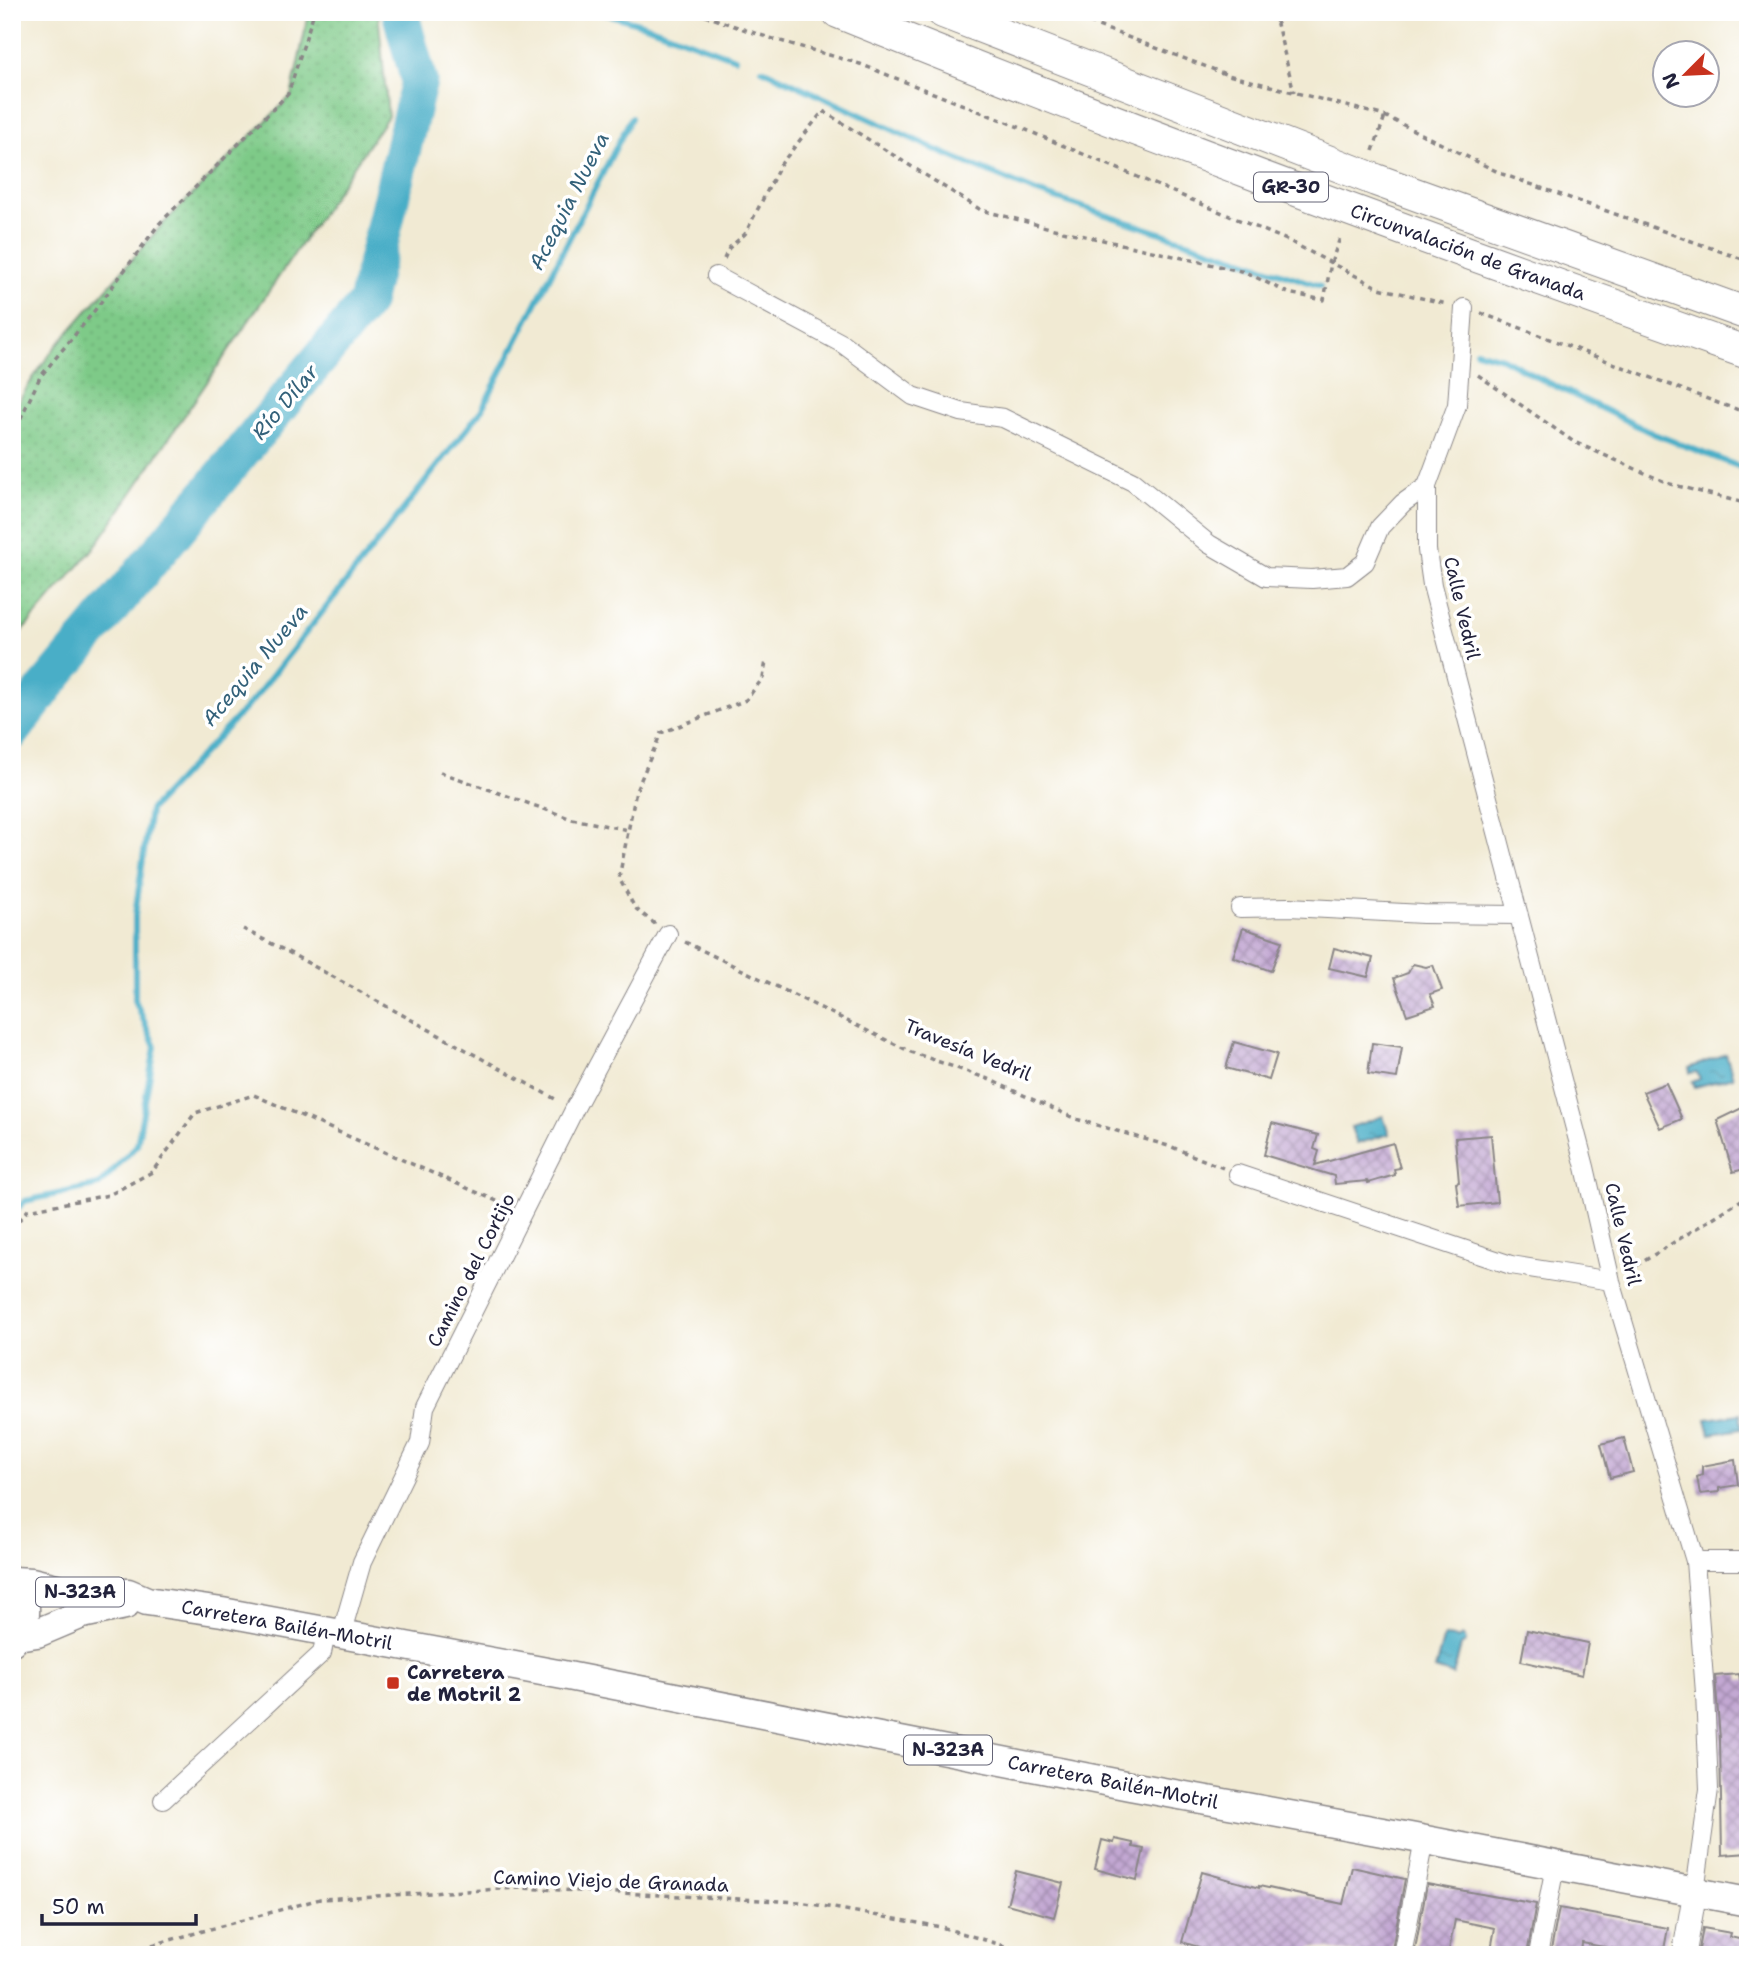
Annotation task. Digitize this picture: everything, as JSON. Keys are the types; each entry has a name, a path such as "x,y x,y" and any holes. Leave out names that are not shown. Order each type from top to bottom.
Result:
{"highway":[{"name":"Circunvalación de Granada","path":"838,12 1007,81 1351,210 1748,353"},
{"name":"Circunvalación de Granada","path":"943,12 1376,180 1748,314"}],"main road":[{"name":"Carretera Bailén-Motril","path":"13,1581 32,1582 73,1592 128,1593 147,1601 222,1612 563,1675 1748,1902"},
{"name":"N-323A","path":"13,1581 22,1594 26,1609 25,1620 15,1638"},
{"name":"Carretera Bailén-Motril","path":"15,1638 37,1633 82,1614 147,1601"}],"street":[{"path":"716,276 843,344 913,396 961,412 1003,418 1133,482 1209,544 1266,577 1312,579 1346,576 1365,562 1380,527 1403,503 1427,486"},
{"name":"Calle Vedril","path":"1464,308 1458,405 1427,486 1427,550 1432,585 1586,1167 1611,1281 1695,1561 1709,1789 1695,1891"},
{"path":"1240,908 1519,915"},
{"name":"Camino del Cortijo","path":"163,1800 322,1653 334,1634 362,1562 420,1443 425,1407 574,1110 668,934"},
{"path":"1238,1174 1511,1265 1611,1281"},
{"path":"1695,1561 1748,1561"},
{"path":"1402,1955 1424,1839"},
{"path":"1538,1955 1555,1866"},
{"path":"1684,1955 1695,1891"}],"path":[{"path":"12,437 40,377 92,314 159,224 288,94 314,12"},
{"path":"695,12 873,69 1036,134 1277,236 1379,288 1493,316 1748,413"},
{"path":"1061,12 1228,75 1385,117 1502,174 1748,261"},
{"path":"1274,12 1294,93"},
{"path":"716,276 729,248 745,234 781,164 823,111 981,210 1245,272 1288,293 1324,300 1331,263 1342,233"},
{"path":"1372,153 1385,117"},
{"path":"1460,362 1574,442 1670,484 1748,504"},
{"name":"Travesía Vedril","path":"766,661 763,678 746,700 661,733 636,791 618,878 635,908 668,934 911,1052 988,1079 1076,1119 1172,1147 1238,1174"},
{"path":"440,772 572,819 628,830"},
{"path":"243,929 574,1110"},
{"path":"12,1228 28,1210 109,1195 152,1172 195,1112 254,1095 524,1212"},
{"path":"1611,1281 1748,1196"},
{"name":"Camino Viejo de Granada","path":"103,1955 141,1948 320,1899 520,1888 800,1902 941,1927 1035,1955"},
{"path":"140,1955 141,1948"}],"green space":[{"path":"309,12 378,12 388,116 95,547 12,643 12,412 53,350 161,226 291,96"}],"water":[{"path":"1726,1054 1733,1077 1695,1087 1692,1082 1700,1079 1697,1072 1690,1073 1689,1068"},
{"path":"1383,1116 1389,1134 1357,1144 1351,1127"},
{"path":"1740,1414 1742,1429 1710,1434 1706,1419"},
{"path":"1444,1636 1457,1639 1463,1636 1466,1640 1461,1646 1453,1675 1435,1669"}],"building":[{"path":"1243,928 1282,941 1271,971 1233,957"},
{"path":"1334,948 1373,958 1368,977 1329,968"},
{"path":"1413,964 1426,967 1433,965 1442,990 1430,994 1435,1006 1407,1015 1394,978 1408,973"},
{"path":"1234,1042 1277,1054 1269,1080 1226,1068"},
{"path":"1372,1043 1402,1047 1397,1078 1368,1074"},
{"path":"1666,1083 1682,1119 1660,1128 1643,1092"},
{"path":"1748,1105 1748,1168 1733,1172 1717,1120"},
{"path":"1272,1123 1318,1135 1314,1149 1319,1151 1315,1165 1393,1143 1400,1168 1394,1169 1395,1175 1368,1183 1335,1184 1334,1176 1264,1155"},
{"path":"1491,1135 1497,1202 1459,1206 1455,1138"},
{"path":"1624,1438 1633,1472 1610,1478 1601,1444"},
{"path":"1735,1460 1738,1485 1719,1488 1719,1492 1700,1494 1697,1477 1702,1475 1702,1466"},
{"path":"1527,1630 1588,1643 1582,1675 1521,1661"},
{"path":"1739,1674 1740,1680 1748,1679 1748,1853 1722,1855 1720,1739 1715,1676"},
{"path":"1115,1839 1144,1849 1137,1880 1095,1869 1102,1840 1114,1843"},
{"path":"1352,1867 1405,1879 1391,1955 1356,1955 1312,1947 1310,1955 1225,1955 1182,1942 1202,1872 1259,1888 1343,1904"},
{"path":"1016,1871 1063,1883 1054,1917 1007,1904"},
{"path":"1427,1884 1536,1904 1527,1955 1490,1955 1495,1928 1455,1920 1448,1955 1414,1955"},
{"path":"1559,1908 1668,1928 1663,1955 1647,1955 1582,1943 1581,1955 1550,1955"},
{"path":"1703,1928 1731,1933 1730,1937 1748,1941 1748,1955 1698,1955"}],"waterway":[{"name":"Río Dílar","path":"12,732 46,687 366,303 419,81 400,12"},
{"path":"600,12 645,25 735,58"},
{"path":"762,69 943,153 1034,191 1320,286"},
{"name":"Acequia Nueva","path":"12,1214 25,1201 99,1185 137,1145 155,1047 135,1000 135,915 150,810 253,700 481,411 631,118"},
{"path":"1476,351 1502,358 1654,434 1748,470"}],"place":[{"name":"Carretera de Motril 2","path":"393,1683"}]}
